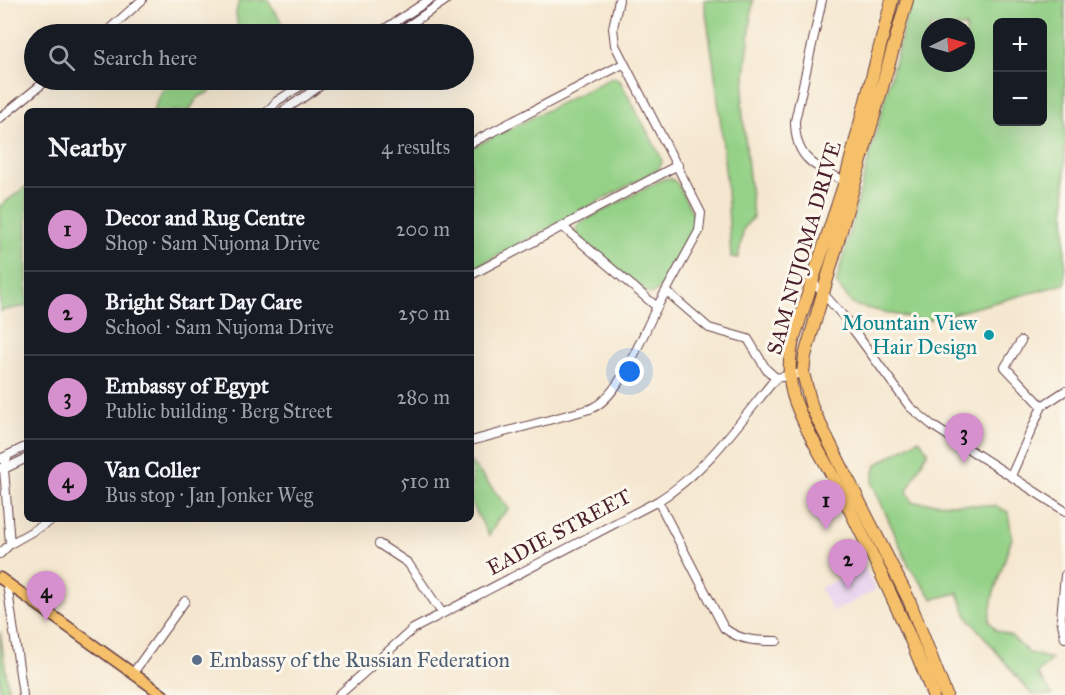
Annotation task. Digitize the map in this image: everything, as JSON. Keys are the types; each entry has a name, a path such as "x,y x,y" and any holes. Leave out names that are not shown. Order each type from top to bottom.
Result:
{"highway":[{"name":"SAM NUJOMA DRIVE","path":"892,0 824,294 805,356 803,373 812,408 909,600 946,695"},
{"name":"SAM NUJOMA DRIVE","path":"907,0 850,184 790,351 789,375 793,395 894,598 933,695"}],"main road":[{"path":"4,581 163,695"}],"street":[{"path":"115,24 142,0"},
{"path":"392,24 429,0"},
{"path":"411,24 446,0"},
{"path":"474,440 590,409 604,402 616,387 702,221 701,213 678,165 623,64 613,37 619,0"},
{"path":"822,0 795,121 795,134 797,145 806,158 850,184"},
{"path":"474,141 623,64"},
{"path":"0,118 35,90"},
{"path":"271,108 294,90"},
{"path":"288,108 314,90"},
{"path":"474,273 678,165"},
{"path":"563,227 657,307"},
{"path":"814,283 844,316 910,407 933,426 1065,511"},
{"path":"666,291 710,328 748,339 766,369 776,378 803,373"},
{"path":"1021,341 1005,367 1042,406"},
{"name":"EADIE STREET","path":"339,695 400,638 442,613 658,501 695,474 776,378"},
{"path":"1011,476 1042,406 1065,392"},
{"path":"10,544 2,468 4,457 24,447"},
{"path":"2,468 24,459"},
{"path":"658,501 724,628 736,636 751,641 777,641"},
{"path":"0,554 10,544 49,522"},
{"path":"379,544 408,562 442,613"},
{"path":"1065,574 1061,618 1065,638"},
{"path":"4,581 23,695"},
{"path":"133,673 185,601"}],"shaded area":[{"path":"864,566 876,590 833,612 820,588"}],"green space":[{"path":"239,0 268,0 283,24 237,24 236,13"},
{"path":"704,0 753,0 742,106 753,217 744,228 738,258 731,257 721,128"},
{"path":"911,0 1065,0 1065,284 924,321 853,305 836,283"},
{"path":"613,77 620,81 662,162 659,169 474,268 474,146"},
{"path":"163,90 211,91 197,98 191,108 154,108"},
{"path":"670,178 677,183 695,218 693,230 659,290 652,294 645,292 580,238 576,231 578,224 663,179"},
{"path":"24,188 24,307 0,311 0,206"},
{"path":"919,439 928,451 907,491 912,502 996,506 1008,512 1012,538 993,595 989,621 996,630 1011,636 1029,653 1052,659 1037,674 1053,695 1032,695 967,616 958,593 933,599 910,568 872,483 876,465"},
{"path":"474,466 509,509 498,519 489,536 474,508"},
{"path":"0,631 9,695 0,695"}],"place":[{"name":"Mountain View Hair Design","path":"989,335"},
{"name":"Embassy of Egypt","path":"964,463"},
{"name":"Decor and Rug Centre","path":"826,530"},
{"name":"Bright Start Day Care","path":"848,589"},
{"name":"Van Coller","path":"46,621"},
{"name":"Embassy of the Russian Federation","path":"197,660"}]}
